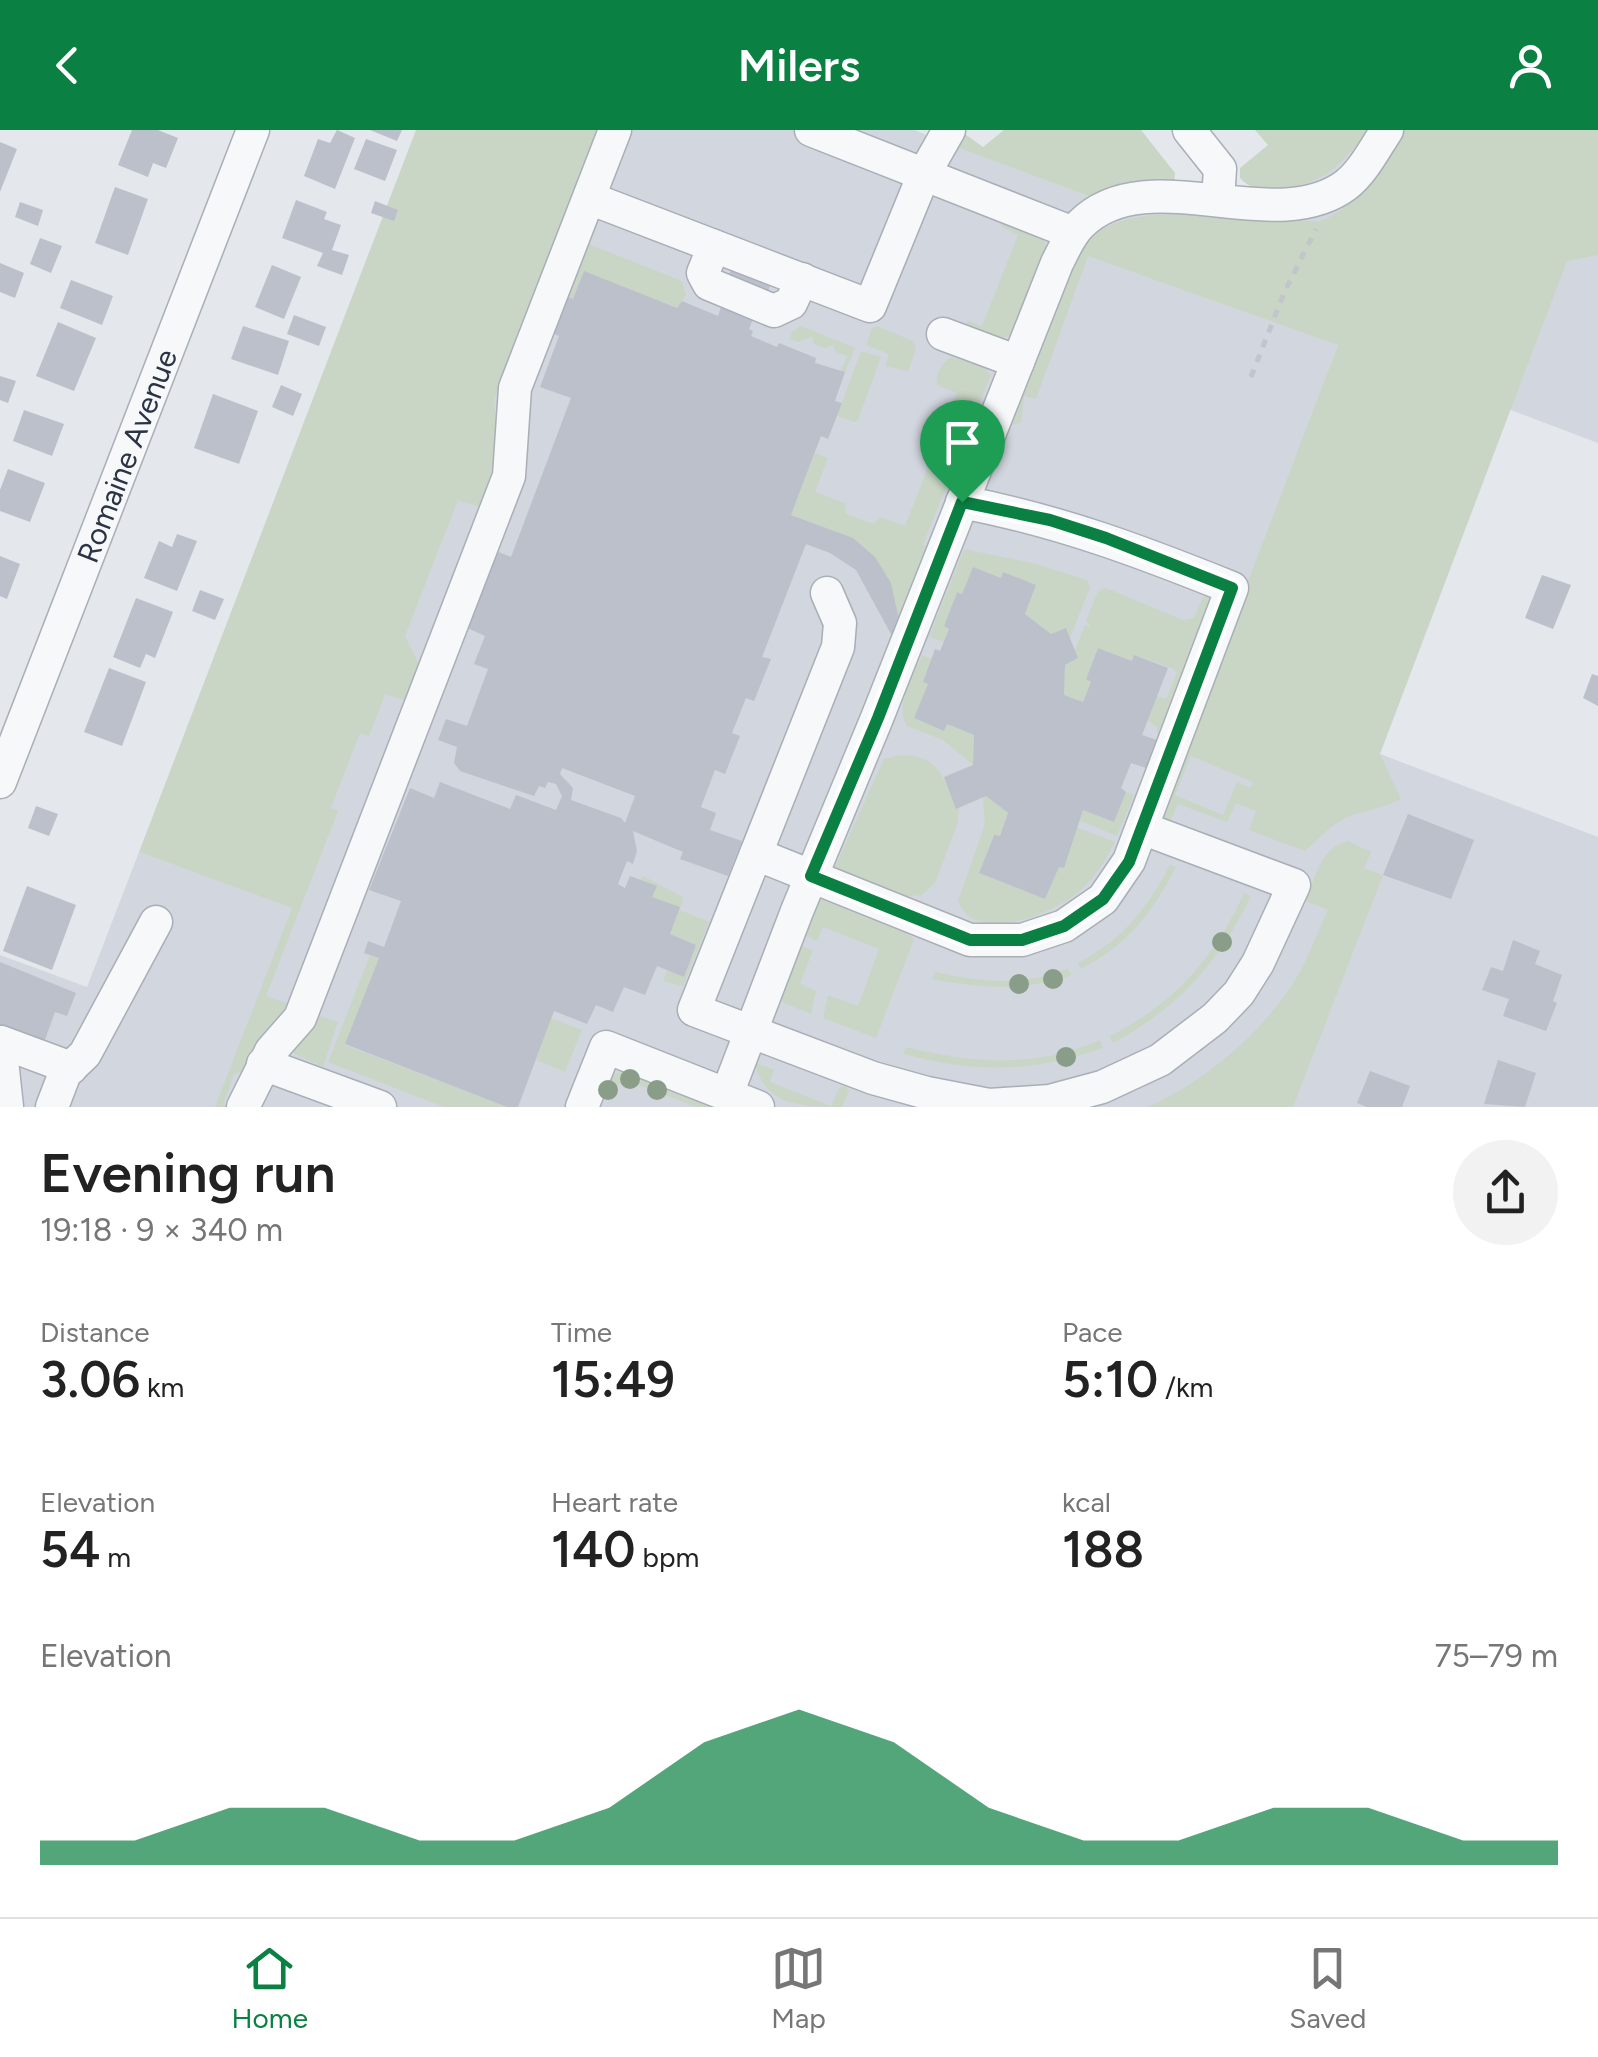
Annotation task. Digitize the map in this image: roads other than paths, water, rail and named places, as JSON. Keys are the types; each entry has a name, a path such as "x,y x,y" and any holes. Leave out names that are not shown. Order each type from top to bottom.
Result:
{"street":[{"name":"Romaine Avenue","path":"0,782 254,130"},
{"path":"243,1107 262,1064 300,1018 508,476 515,388 615,130"},
{"path":"812,130 1073,233"},
{"path":"589,198 870,306 924,174 949,130"},
{"path":"1189,130 1220,169 1218,200"},
{"path":"727,1094 1057,263 1073,233 1092,215 1136,198 1287,206 1322,199 1349,183 1386,130"},
{"path":"943,334 1018,362"},
{"path":"756,854 970,940 1022,940 1064,926 1103,899 1129,862 1232,588 1050,520 962,502"},
{"path":"827,592 840,622 838,647 694,1010 873,1078 989,1105 1050,1101 1102,1087 1160,1060 1240,993 1294,886 1142,828"},
{"path":"52,1107 70,1068 85,1054 156,922"},
{"path":"8,1107 1,1042 70,1068"},
{"path":"582,1107 606,1047 758,1107"},
{"path":"262,1064 380,1107"}]}
